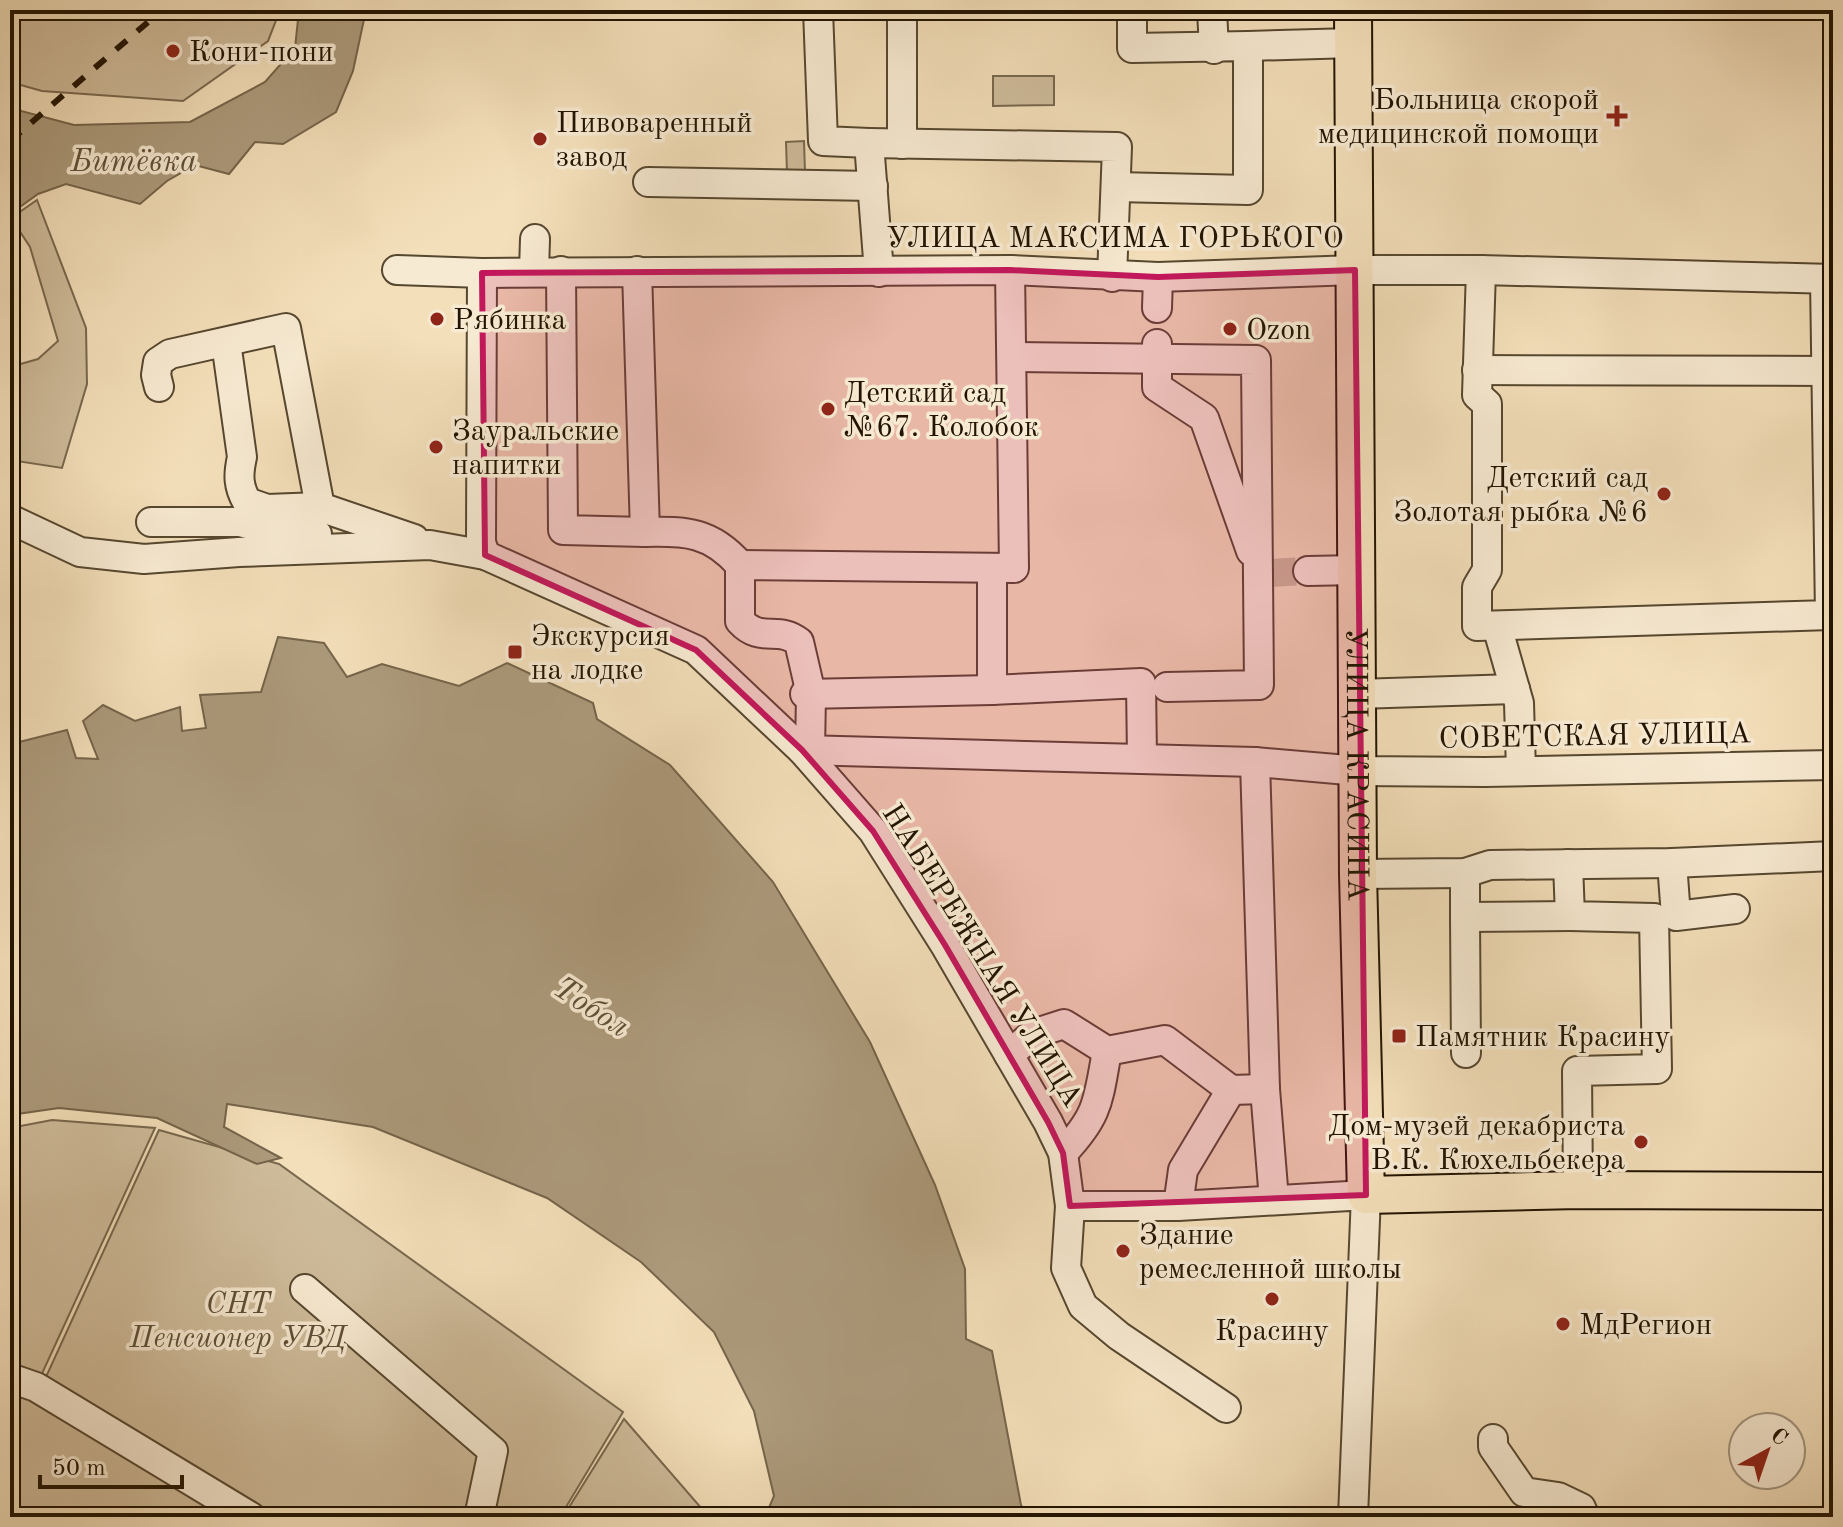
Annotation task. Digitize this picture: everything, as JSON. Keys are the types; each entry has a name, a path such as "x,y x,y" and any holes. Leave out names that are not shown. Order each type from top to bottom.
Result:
{"main road":[{"name":"УЛИЦА КРАСИНА","path":"1353,26 1358,874 1366,1195"},
{"path":"1366,1195 1578,1190 1701,1199 1833,1191"}],"street":[{"path":"818,10 823,141 1117,147 1112,277"},
{"path":"902,10 902,144"},
{"path":"1132,10 1132,48 1214,49 1248,46 1353,26"},
{"path":"1212,10 1214,49"},
{"path":"1116,187 1248,190 1248,46"},
{"path":"869,143 879,272"},
{"path":"648,182 873,186"},
{"path":"535,239 548,271 563,530 688,532 726,550 740,565 740,621 755,633 790,635 799,642 808,694 806,751"},
{"name":"УЛИЦА МАКСИМА ГОРЬКОГО","path":"397,270 482,273 1010,270 1112,277 1481,270 1829,279"},
{"path":"740,565 1014,568 1010,270"},
{"path":"1481,270 1477,395 1487,404 1487,570 1477,587 1477,626 1831,615 1829,279"},
{"path":"637,271 645,532"},
{"path":"482,273 491,548"},
{"path":"1157,308 1158,277"},
{"path":"159,387 156,375 158,362 170,354 286,328 320,507"},
{"path":"226,342 242,457 238,472 239,489 247,502 267,509 320,507 430,545"},
{"path":"1013,357 1157,352 1256,360 1263,573 1259,685 1167,687"},
{"path":"1157,352 1157,387 1204,418 1263,573"},
{"path":"1477,370 1828,371"},
{"path":"10,519 80,552 144,559 430,545"},
{"path":"151,522 240,522 270,530 366,539 393,546"},
{"name":"НАБЕРЕЖНАЯ УЛИЦА","path":"430,545 491,548 696,650 806,751 873,831 945,945 1048,1122 1063,1153 1070,1206 1066,1268 1083,1306 1119,1336 1226,1408"},
{"path":"992,569 992,690"},
{"path":"1308,571 1357,570"},
{"path":"1497,626 1519,703 1521,771"},
{"path":"808,694 1141,683 1142,758"},
{"path":"1357,694 1515,689"},
{"name":"СОВЕТСКАЯ УЛИЦА","path":"806,751 1255,762 1359,771 1833,765"},
{"path":"1255,762 1265,1089 1274,1200"},
{"path":"1358,874 1465,873 1490,865 1672,863 1833,856"},
{"path":"1672,863 1676,916 1735,909"},
{"path":"1568,864 1570,916"},
{"path":"1465,873 1466,1053"},
{"path":"1465,917 1654,918 1657,1069 1577,1071 1578,1190"},
{"path":"1009,1055 1033,1034 1064,1024 1107,1051 1165,1040 1231,1090 1265,1089"},
{"path":"1063,1153 1084,1131 1097,1106 1107,1051"},
{"path":"1178,1206 1183,1170 1231,1090"},
{"path":"1070,1206 1178,1206 1366,1195"},
{"name":"УЛИЦА КРАСИНА","path":"1353,1517 1366,1195"},
{"path":"305,1289 493,1451 479,1517"},
{"path":"10,1378 36,1387 251,1517"},
{"path":"1493,1439 1493,1447 1524,1492 1558,1497 1581,1508 1585,1517"}],"highlighted area":[{"path":"1010,270 1158,277 1355,270 1366,1195 1070,1206 1063,1153 945,945 873,831 802,750 696,650 485,555 482,273"}],"green space":[{"path":"10,10 280,10 268,41 183,101 42,91 10,82"},
{"path":"993,76 1054,76 1054,105 993,106"},
{"path":"804,141 805,172 787,173 786,142"},
{"path":"37,200 86,328 87,384 62,468 10,460 10,367 38,359 58,341 30,247 11,218"},
{"path":"52,1120 155,1128 39,1380 264,1517 10,1517 10,1128"},
{"name":"СНТ Пенсионер УВД","path":"159,1130 279,1164 623,1412 560,1517 276,1517 45,1379"},
{"path":"624,1419 709,1517 563,1517"}],"water":[{"name":"Битёвка","path":"299,10 366,10 353,71 336,112 283,144 255,142 229,174 195,165 167,181 140,204 66,184 38,194 13,212 10,211 10,108 74,125 190,122 265,82 295,48"},
{"name":"Тобол","path":"278,637 324,643 347,677 382,664 459,686 507,663 593,703 597,719 670,765 773,882 870,1042 935,1185 965,1269 966,1339 992,1351 1021,1505 1029,1517 765,1517 774,1496 754,1411 714,1332 641,1262 547,1198 373,1127 227,1104 224,1127 281,1158 257,1164 157,1118 59,1108 10,1115 11,744 67,730 76,758 98,759 83,721 103,705 135,721 180,707 182,731 206,728 200,695 261,692"}],"tunnel":[{"path":"1268,573 1308,571"}],"railway":[{"path":"10,141 162,10"}],"place":[{"name":"Кони-пони","path":"173,51"},
{"name":"Больница скорой медицинской помощи","path":"1617,116"},
{"name":"Пивоваренный завод","path":"540,139"},
{"name":"Рябинка","path":"437,319"},
{"name":"Ozon","path":"1230,329"},
{"name":"Детский сад №67. Колобок","path":"828,409"},
{"name":"Зауральские напитки","path":"436,447"},
{"name":"Детский сад Золотая рыбка №6","path":"1664,494"},
{"name":"Экскурсия на лодке","path":"515,652"},
{"name":"Памятник Красину","path":"1399,1036"},
{"name":"Дом-музей декабриста В.К. Кюхельбекера","path":"1641,1142"},
{"name":"Здание ремесленной школы","path":"1123,1251"},
{"name":"Красину","path":"1272,1299"},
{"name":"МдРегион","path":"1563,1324"}]}
